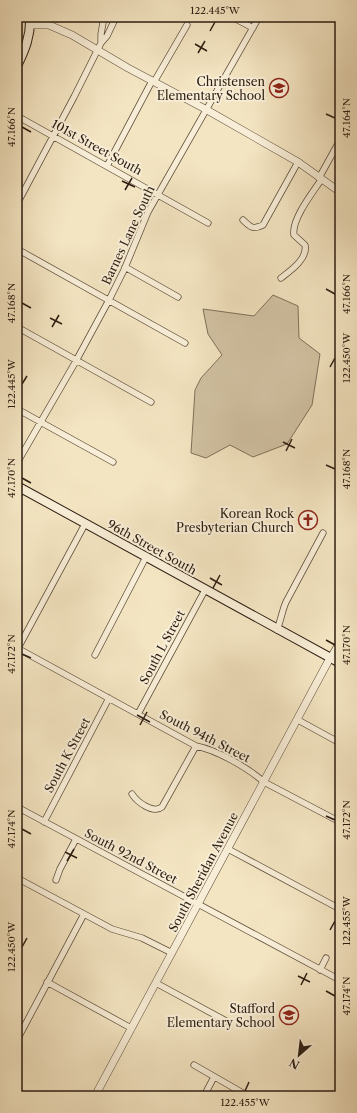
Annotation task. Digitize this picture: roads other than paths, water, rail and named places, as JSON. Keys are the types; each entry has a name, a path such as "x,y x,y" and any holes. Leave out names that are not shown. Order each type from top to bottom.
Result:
{"main road":[{"path":"17,66 26,47 30,21"},
{"name":"96th Street South","path":"19,487 277,630 340,663"}],"street":[{"path":"101,43 104,17"},
{"path":"17,204 74,97 97,50 107,36 116,17"},
{"path":"232,17 253,28"},
{"name":"Barnes Lane South","path":"17,463 76,361 109,300 125,267 144,220 158,194 259,17"},
{"path":"30,21 55,26 298,162 340,192"},
{"path":"107,166 153,82 187,25"},
{"name":"101st Street South","path":"17,116 208,223"},
{"path":"281,278 295,267 305,253 305,245 294,235 294,228 340,140"},
{"path":"243,220 252,227 257,228 263,224 298,162"},
{"path":"17,249 185,343"},
{"path":"125,267 178,297"},
{"path":"17,327 151,402"},
{"path":"17,410 113,462"},
{"path":"17,498 19,487"},
{"path":"17,649 85,524"},
{"path":"277,630 286,602 323,533"},
{"path":"95,655 146,557"},
{"name":"South L Street","path":"138,714 205,590"},
{"path":"330,658 340,641"},
{"name":"South 94th Street","path":"17,649 196,746 221,755 256,775 264,782 340,822"},
{"name":"South Sheridan Avenue","path":"95,1096 330,658"},
{"name":"South K Street","path":"44,822 109,698"},
{"path":"298,720 340,743"},
{"path":"132,794 135,799 141,803 152,809 159,809 165,803 196,746"},
{"name":"South 92nd Street","path":"17,807 340,980"},
{"path":"56,880 60,869 76,839"},
{"path":"228,849 340,909"},
{"path":"17,878 112,929 142,938 172,954"},
{"path":"17,1040 84,914"},
{"path":"320,970 326,958"},
{"path":"47,982 132,1028"},
{"path":"156,984 228,1022"},
{"path":"194,1065 248,1096"},
{"path":"204,1096 214,1077"}],"place":[{"name":"Christensen Elementary School","path":"279,88"},
{"name":"Korean Rock Presbyterian Church","path":"308,520"},
{"name":"Stafford Elementary School","path":"289,1015"}]}
